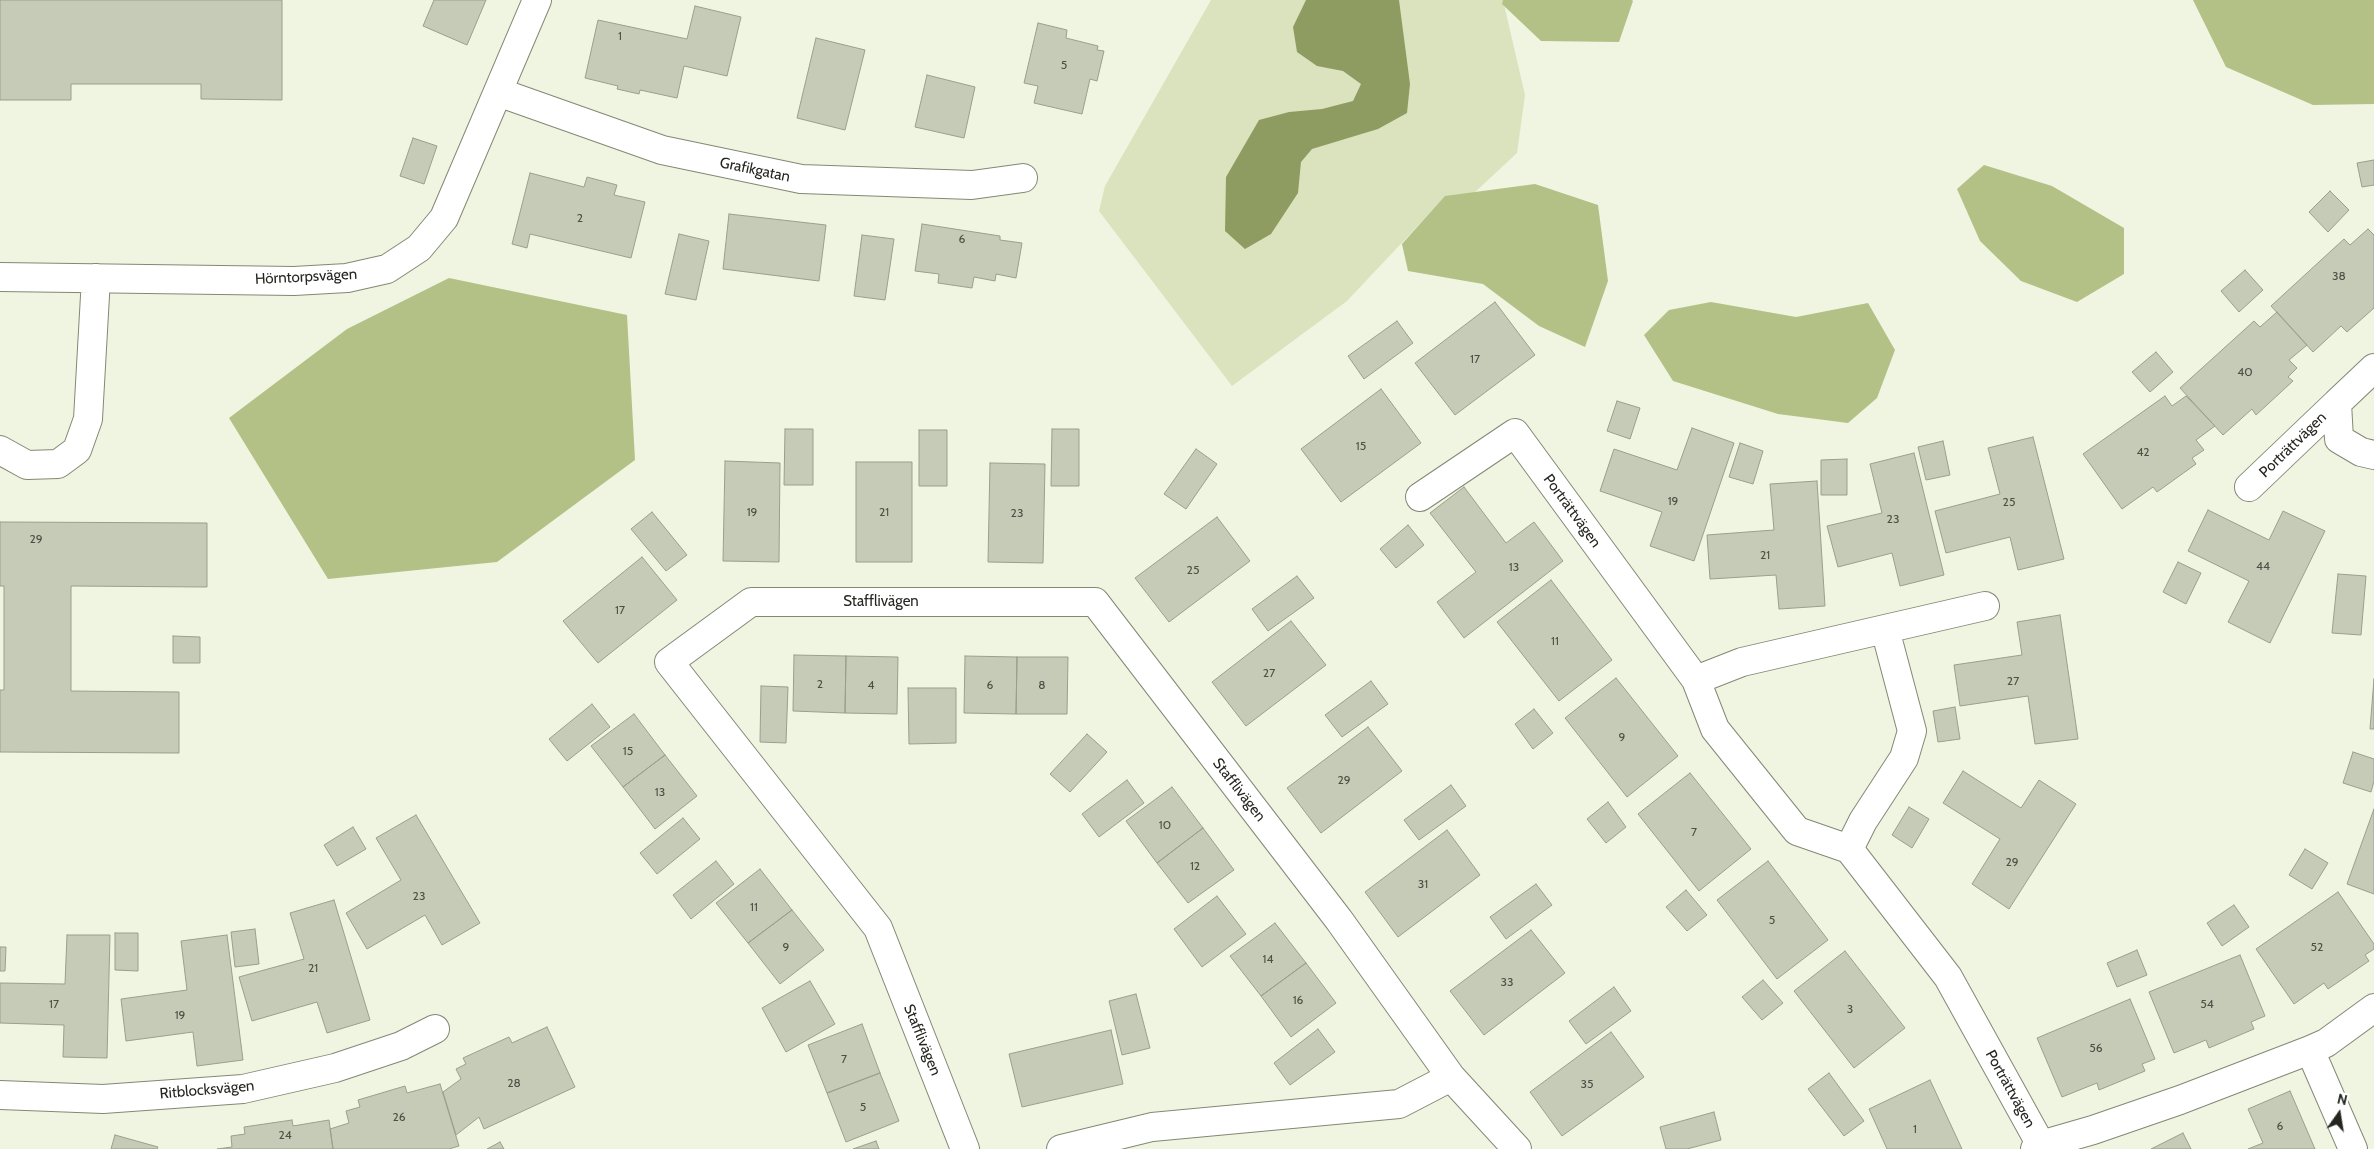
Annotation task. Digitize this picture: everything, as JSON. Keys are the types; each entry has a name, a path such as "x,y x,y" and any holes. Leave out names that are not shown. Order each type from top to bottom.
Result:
{"street":[{"name":"Hörntorpsvägen","path":"0,277 294,281 347,278 387,269 419,248 444,218 537,0"},
{"name":"Grafikgatan","path":"498,92 662,150 801,179 972,185 1023,178"},
{"path":"0,450 27,465 58,464 76,450 88,419 96,278"},
{"name":"Porträttvägen","path":"2249,487 2374,368"},
{"name":"Porträttvägen","path":"2337,403 2339,439 2361,452 2374,455"},
{"name":"Porträttvägen","path":"1420,497 1515,434 1696,680 1715,729 1797,831 1849,850 1948,977 2038,1147 2180,1100 2310,1050 2326,1043 2374,1008"},
{"name":"Stafflivägen","path":"965,1149 878,928 669,662 751,602 1095,602 1339,920 1451,1077 1518,1149"},
{"path":"1696,680 1742,662 1985,606"},
{"path":"1849,850 1863,821 1904,758 1912,731 1885,629"},
{"name":"Ritblocksvägen","path":"0,1095 103,1099 243,1089 335,1068 401,1046 435,1029"},
{"path":"2310,1050 2353,1149"},
{"path":"1060,1149 1152,1127 1399,1104 1451,1077"}],"shaded area":[{"path":"1211,0 1503,0 1525,95 1517,153 1474,193 1445,197 1347,301 1232,386 1099,211 1105,186"},
{"path":"1306,0 1399,0 1410,84 1407,113 1378,129 1312,149 1301,162 1298,193 1271,234 1245,249 1225,231 1226,177 1259,120 1289,112 1322,109 1353,101 1361,84 1343,71 1317,66 1297,52 1293,27"},
{"path":"1503,0 1633,1 1619,42 1541,41 1502,4"},
{"path":"2193,0 2374,0 2374,104 2313,105 2226,67"},
{"path":"1984,165 2052,186 2124,228 2124,274 2077,302 2021,281 1980,241 1957,189"},
{"path":"1535,184 1598,205 1608,281 1585,347 1539,326 1483,284 1408,271 1402,244 1445,196"},
{"path":"449,278 627,315 635,460 497,562 328,579 229,418 347,329"},
{"path":"1711,302 1796,317 1868,303 1895,350 1877,398 1848,423 1778,414 1673,381 1644,335 1669,310"}],"building":[{"path":"0,0 282,0 282,100 201,99 201,84 71,84 71,100 0,100"},
{"path":"434,0 486,0 467,45 423,26"},
{"path":"695,6 741,17 727,76 684,66 677,98 640,90 639,94 617,89 618,86 585,78 598,20 687,39"},
{"path":"1038,23 1067,30 1066,38 1098,46 1097,50 1104,51 1097,81 1090,79 1082,114 1034,103 1038,86 1024,83"},
{"path":"816,38 865,50 845,130 797,118"},
{"path":"927,75 975,87 964,138 915,127"},
{"path":"413,138 437,146 424,184 400,176"},
{"path":"2374,160 2374,185 2362,187 2357,163"},
{"path":"530,173 584,187 587,177 617,185 614,195 645,202 631,258 530,234 527,248 512,244"},
{"path":"2330,191 2349,210 2328,232 2309,212"},
{"path":"729,214 826,225 819,281 723,269"},
{"path":"922,224 1000,236 1000,240 1022,243 1016,278 996,274 995,281 974,277 972,288 938,283 939,274 915,271"},
{"path":"2368,229 2374,235 2374,308 2347,332 2341,326 2313,352 2271,306 2344,239 2350,245"},
{"path":"679,234 709,241 696,300 665,294"},
{"path":"862,235 894,239 885,300 854,296"},
{"path":"2245,270 2263,290 2239,312 2221,291"},
{"path":"1495,302 1535,355 1455,415 1415,363"},
{"path":"2277,312 2307,345 2289,360 2297,368 2288,377 2293,381 2256,415 2252,409 2223,435 2180,388 2254,321 2260,327"},
{"path":"1397,321 1413,343 1364,379 1348,356"},
{"path":"2156,352 2173,372 2150,392 2132,372"},
{"path":"1381,389 1421,443 1341,502 1301,449"},
{"path":"2165,396 2172,406 2186,396 2215,426 2196,440 2204,450 2192,458 2196,464 2157,492 2153,487 2122,509 2083,454"},
{"path":"1617,401 1640,408 1630,439 1607,431"},
{"path":"1692,428 1734,443 1694,561 1650,546 1662,512 1600,491 1614,449 1677,470"},
{"path":"785,429 813,429 813,485 784,485"},
{"path":"1052,429 1079,429 1079,486 1051,486"},
{"path":"919,430 947,430 947,486 919,486"},
{"path":"2033,437 2064,559 2018,570 2010,537 1946,553 1935,511 2000,494 1988,448"},
{"path":"1943,441 1950,475 1926,480 1918,447"},
{"path":"1740,443 1763,451 1753,484 1729,477"},
{"path":"1196,449 1217,464 1186,509 1164,494"},
{"path":"1914,453 1944,575 1900,586 1892,553 1838,567 1827,526 1882,513 1870,464"},
{"path":"1847,459 1847,495 1821,495 1821,460"},
{"path":"725,461 780,463 779,562 723,561"},
{"path":"856,462 912,462 912,562 856,562"},
{"path":"990,463 1045,464 1043,563 988,562"},
{"path":"1817,481 1825,606 1779,609 1776,575 1710,579 1707,535 1774,530 1770,484"},
{"path":"1464,487 1506,543 1534,522 1563,561 1464,638 1437,602 1476,572 1430,513"},
{"path":"2208,510 2269,540 2283,511 2325,531 2270,643 2228,622 2249,581 2188,551"},
{"path":"652,512 687,555 666,571 631,529"},
{"path":"1217,517 1250,561 1169,622 1135,578"},
{"path":"0,522 207,523 207,587 71,586 71,691 179,692 179,753 0,752 0,690 4,690 4,586 0,586"},
{"path":"1408,525 1424,545 1396,568 1380,549"},
{"path":"642,557 677,600 598,663 563,621"},
{"path":"2178,562 2201,573 2186,604 2163,592"},
{"path":"2338,574 2366,576 2361,635 2332,633"},
{"path":"1297,576 1314,598 1268,631 1252,609"},
{"path":"1551,580 1612,660 1559,701 1497,622"},
{"path":"2060,615 2078,739 2035,744 2028,696 1960,706 1954,665 2022,655 2017,622"},
{"path":"1291,621 1326,665 1246,726 1212,682"},
{"path":"173,636 200,637 200,663 173,663"},
{"path":"794,655 846,656 845,713 793,711"},
{"path":"846,656 898,657 897,714 845,713"},
{"path":"965,656 1017,657 1016,714 964,713"},
{"path":"1017,657 1068,657 1067,714 1016,714"},
{"path":"1616,678 1678,756 1627,797 1565,718"},
{"path":"2374,679 2374,729 2370,729"},
{"path":"1371,681 1388,704 1342,737 1325,715"},
{"path":"761,686 788,687 786,743 760,742"},
{"path":"908,688 956,688 956,743 909,744"},
{"path":"592,704 610,727 567,761 549,739"},
{"path":"1955,707 1960,739 1938,742 1933,711"},
{"path":"1534,709 1553,733 1533,749 1515,724"},
{"path":"634,714 665,755 623,787 591,746"},
{"path":"1368,727 1402,771 1321,833 1287,788"},
{"path":"1087,734 1107,752 1070,792 1050,774"},
{"path":"2353,752 2374,759 2374,781 2371,792 2343,783"},
{"path":"665,755 697,796 655,829 623,787"},
{"path":"1963,771 2021,808 2039,780 2076,804 2009,909 1972,884 2000,839 1943,803"},
{"path":"1690,773 1751,849 1699,891 1638,814"},
{"path":"1127,780 1144,803 1099,837 1082,814"},
{"path":"1451,785 1466,806 1419,840 1404,820"},
{"path":"1172,787 1203,828 1157,863 1126,821"},
{"path":"1608,802 1626,827 1606,843 1587,819"},
{"path":"1909,807 1929,819 1912,848 1892,835"},
{"path":"2374,809 2374,894 2347,884"},
{"path":"416,815 480,923 442,945 425,915 367,949 346,913 401,880 376,838"},
{"path":"683,818 700,839 657,874 640,853"},
{"path":"353,827 366,849 337,866 324,845"},
{"path":"1203,828 1234,870 1188,903 1157,863"},
{"path":"1447,830 1480,875 1398,937 1365,892"},
{"path":"2305,849 2328,863 2312,889 2289,875"},
{"path":"716,861 734,884 691,919 673,895"},
{"path":"1768,861 1828,940 1777,979 1717,900"},
{"path":"760,869 792,910 748,943 716,903"},
{"path":"1536,884 1552,905 1506,939 1490,917"},
{"path":"1686,890 1707,915 1687,931 1666,907"},
{"path":"2338,892 2374,944 2374,949 2365,955 2369,961 2328,989 2324,983 2294,1004 2256,949"},
{"path":"1217,896 1246,934 1202,967 1174,929"},
{"path":"334,900 370,1020 327,1033 317,1002 252,1021 239,977 304,959 290,913"},
{"path":"2234,905 2249,927 2222,946 2207,923"},
{"path":"792,910 824,950 780,984 748,943"},
{"path":"1275,923 1306,963 1261,996 1230,956"},
{"path":"255,929 259,964 235,967 231,932"},
{"path":"1531,930 1565,973 1484,1035 1450,991"},
{"path":"115,933 138,933 138,971 115,970"},
{"path":"67,935 110,935 107,1058 63,1057 64,1025 0,1023 0,983 65,984"},
{"path":"227,935 243,1060 197,1066 193,1032 126,1041 121,999 187,990 181,941"},
{"path":"0,947 6,947 5,971 0,971"},
{"path":"2137,950 2147,975 2117,987 2107,963"},
{"path":"1845,951 1905,1028 1854,1068 1794,991"},
{"path":"2240,955 2265,1016 2251,1022 2254,1029 2209,1048 2206,1040 2174,1053 2149,992"},
{"path":"1306,963 1336,1003 1291,1037 1261,996"},
{"path":"1763,980 1783,1003 1762,1020 1742,997"},
{"path":"810,981 835,1024 786,1052 762,1008"},
{"path":"1614,987 1631,1011 1586,1044 1569,1021"},
{"path":"1136,994 1150,1048 1122,1055 1109,1001"},
{"path":"2130,999 2155,1059 2142,1064 2145,1071 2099,1090 2097,1083 2062,1097 2037,1038"},
{"path":"862,1024 880,1073 827,1093 808,1045"},
{"path":"547,1027 575,1087 484,1129 479,1117 456,1135 443,1092 461,1079 456,1069 466,1064 463,1058 509,1037 512,1043"},
{"path":"1318,1029 1335,1052 1290,1085 1274,1063"},
{"path":"1111,1030 1123,1084 1022,1107 1009,1054"},
{"path":"1611,1032 1644,1077 1562,1136 1530,1092"},
{"path":"880,1073 899,1121 846,1142 827,1093"},
{"path":"1829,1073 1864,1121 1844,1136 1808,1089"},
{"path":"1930,1080 1962,1149 1887,1149 1869,1109"},
{"path":"440,1084 459,1146 449,1149 333,1149 330,1129 349,1123 346,1111 360,1107 358,1100 405,1086 407,1093"},
{"path":"2290,1091 2315,1149 2248,1149 2263,1143 2248,1109"},
{"path":"1714,1112 1721,1140 1687,1149 1666,1149 1660,1127"},
{"path":"292,1120 293,1126 329,1120 333,1149 217,1149 232,1147 231,1136 245,1134 244,1127"},
{"path":"2183,1133 2191,1149 2151,1149"},
{"path":"115,1135 158,1147 157,1149 111,1149"},
{"path":"876,1141 879,1149 853,1149"},
{"path":"500,1142 504,1149 487,1149"}]}
